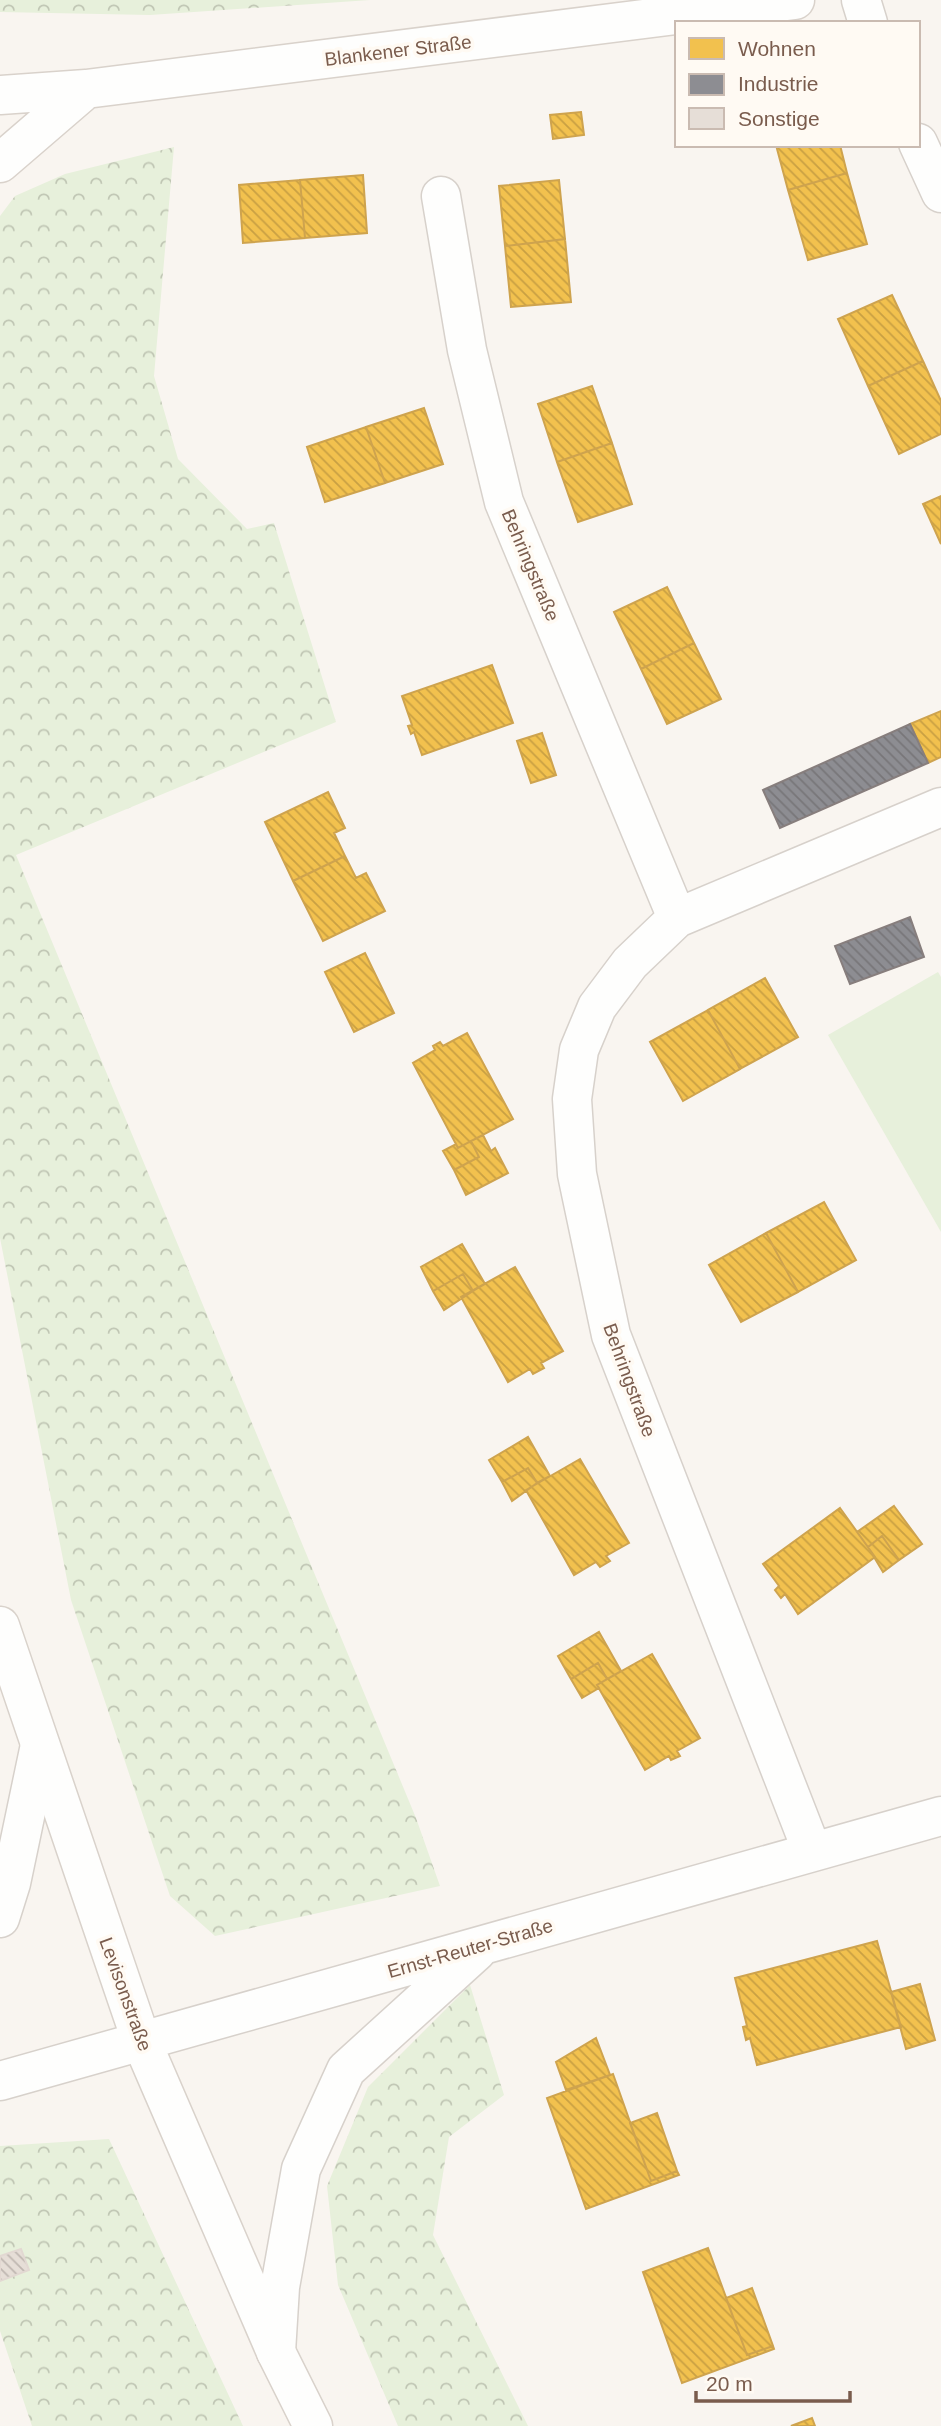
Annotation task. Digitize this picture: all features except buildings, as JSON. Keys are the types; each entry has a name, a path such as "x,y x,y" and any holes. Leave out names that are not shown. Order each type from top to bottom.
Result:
{"street":[{"name":"Blankener Straße","path":"0,95 86,89 795,0"},
{"path":"861,0 868,21"},
{"path":"0,163 86,89"},
{"path":"920,147 941,193"},
{"name":"Behringstraße","path":"441,196 467,350 505,502 677,918"},
{"name":"Behringstraße","path":"812,1851 611,1335 577,1174 572,1099 579,1050 597,1007 630,963 677,918 941,807"},
{"name":"Levisonstraße","path":"0,1626 141,2040 276,2352 313,2426"},
{"path":"0,1918 11,1883 40,1745"},
{"name":"Ernst-Reuter-Straße","path":"0,2081 941,1816"},
{"path":"276,2352 280,2287 301,2169 346,2070 484,1945"}],"green space":[{"path":"0,0 370,0 150,15 0,12"},
{"path":"174,147 154,376 178,459 247,529 274,523 336,722 16,855 416,1818 440,1886 215,1936 170,1896 71,1600 0,1238 0,216 15,196 65,174"},
{"path":"938,972 941,977 941,1232 828,1035"},
{"path":"470,1985 504,2095 449,2137 433,2235 528,2426 398,2426 338,2285 327,2186 368,2087"},
{"path":"109,2139 243,2426 32,2426 0,2331 0,2146"}]}
